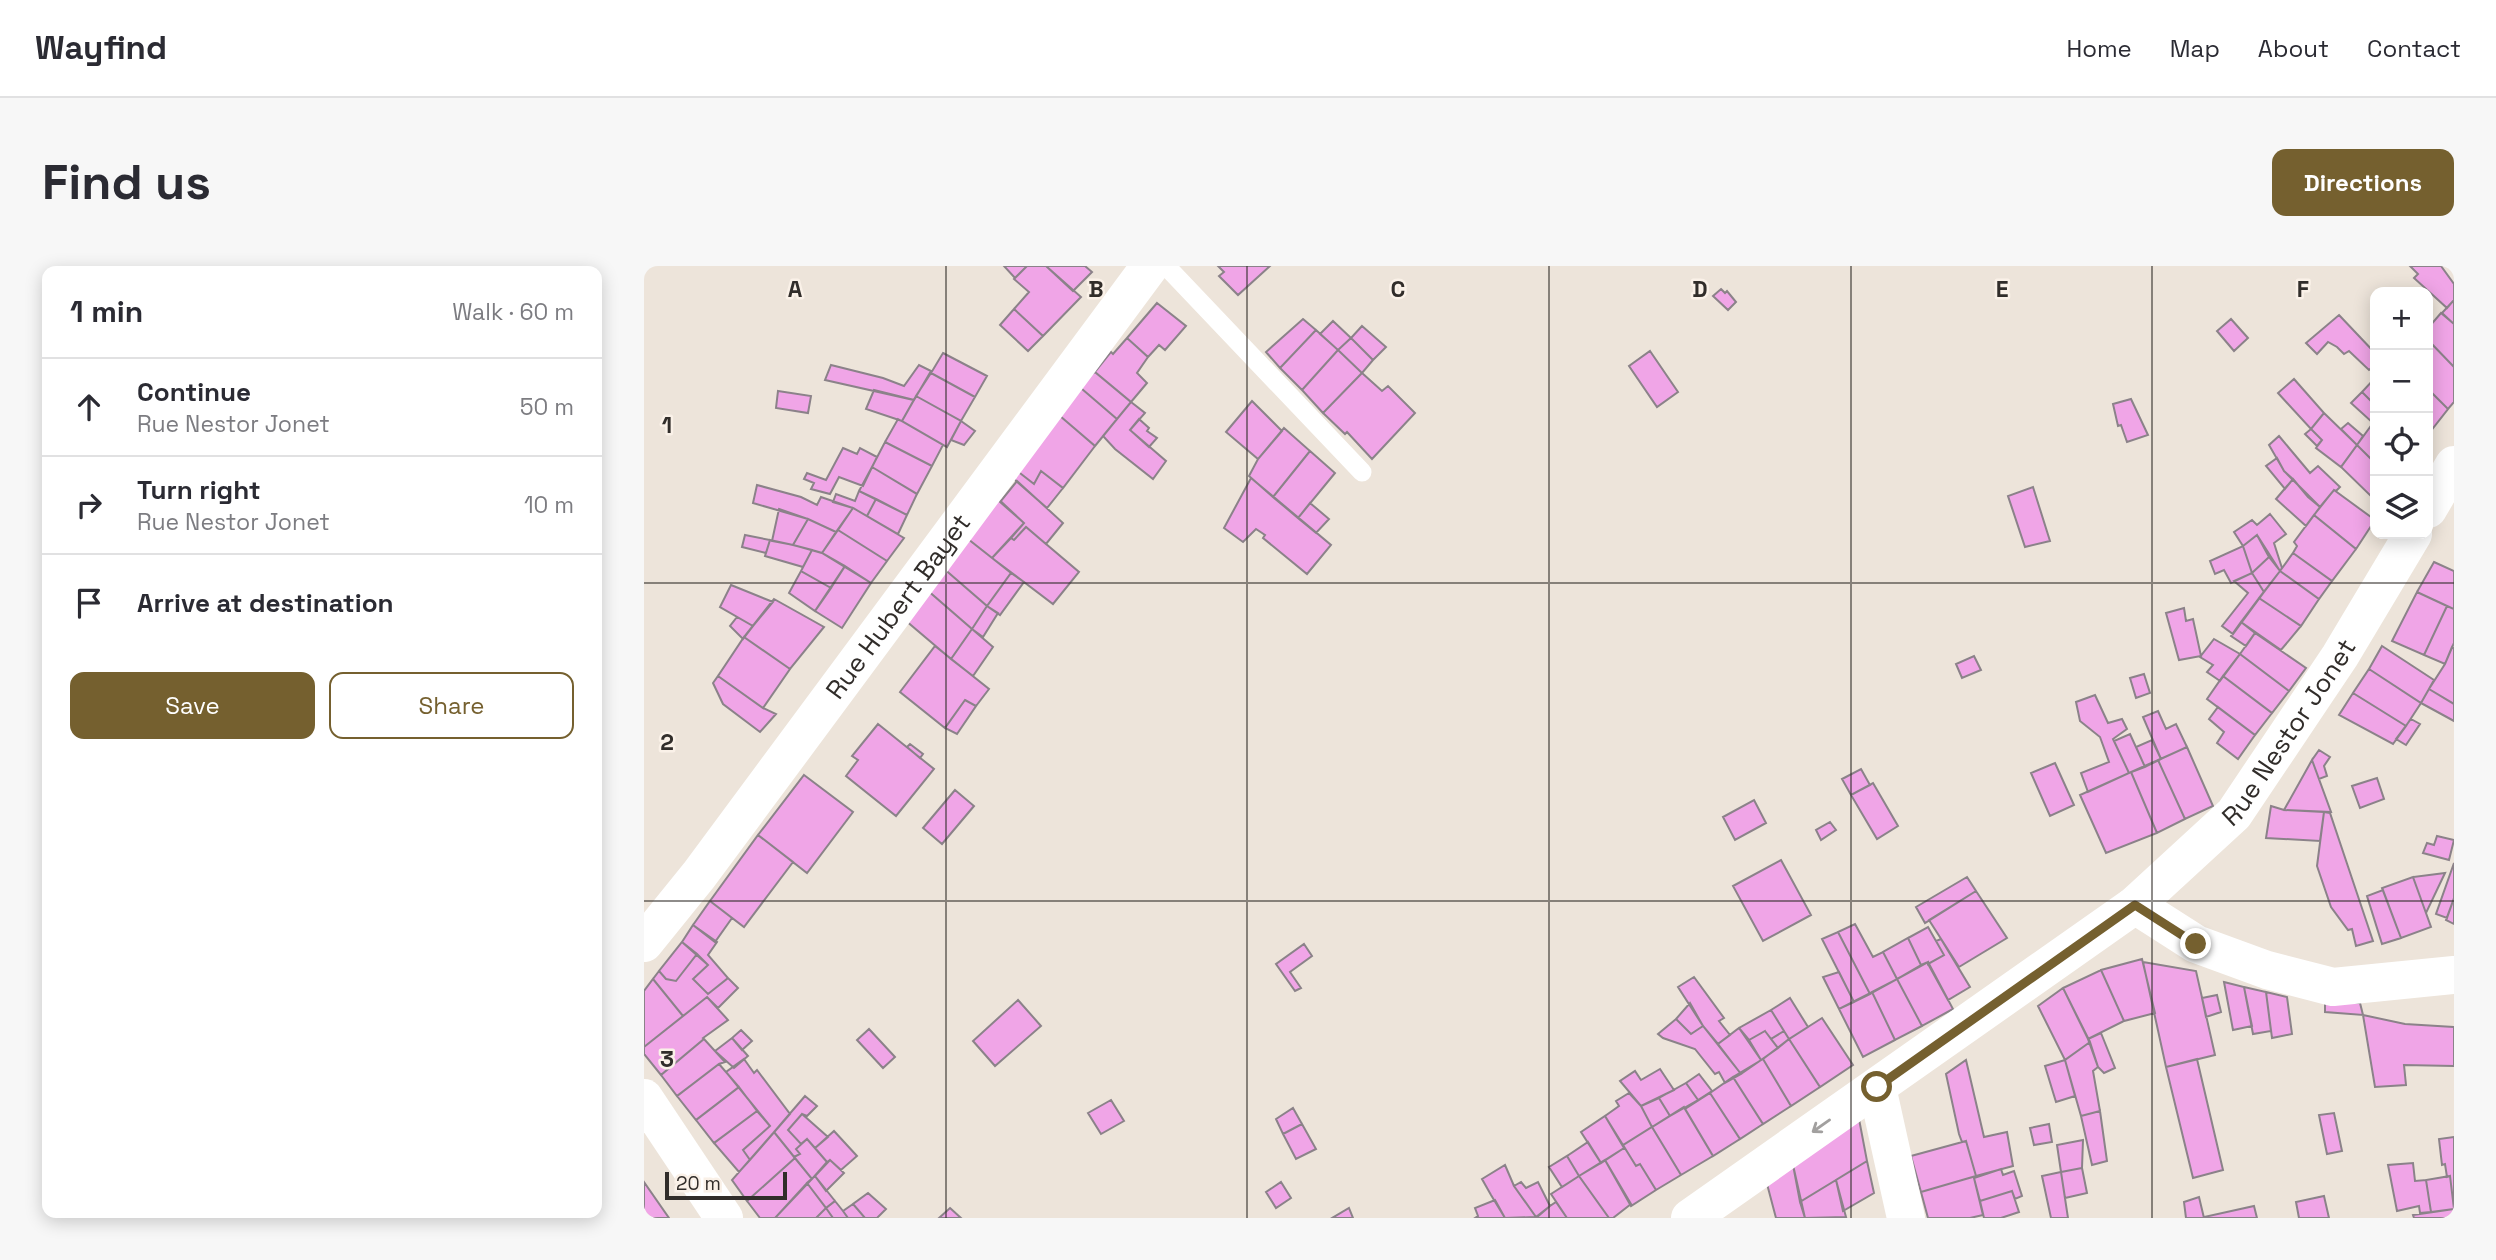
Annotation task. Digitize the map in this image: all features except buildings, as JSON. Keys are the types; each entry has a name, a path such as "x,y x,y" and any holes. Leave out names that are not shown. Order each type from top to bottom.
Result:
{"street":[{"name":"Rue Hubert Bayet","path":"644,943 699,875 1150,266"},
{"path":"2433,501 2454,465"},
{"name":"Rue Nestor Jonet","path":"1690,1218 2135,905 2234,814 2340,656 2410,539"},
{"path":"2135,905 2196,944 2267,970 2333,987 2454,975"},
{"path":"1877,1087 1906,1218"},
{"path":"644,1098 724,1218"}],"lane":[{"path":"1166,266 1362,472"}],"route":[{"path":"1877,1087 2135,905 2196,944"}]}
